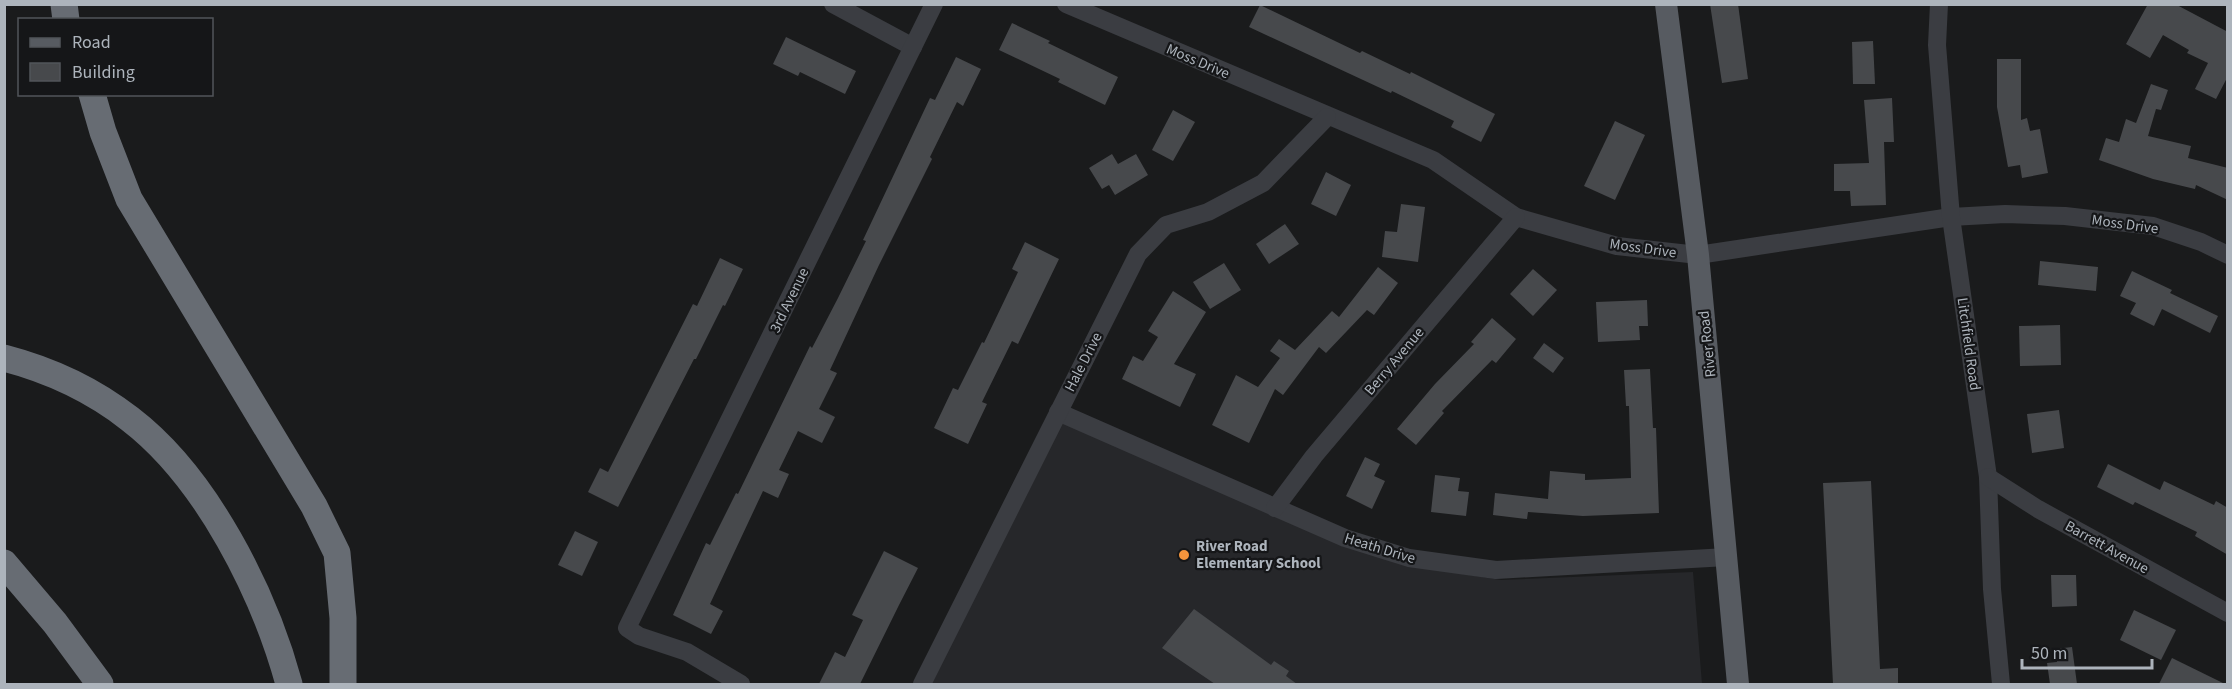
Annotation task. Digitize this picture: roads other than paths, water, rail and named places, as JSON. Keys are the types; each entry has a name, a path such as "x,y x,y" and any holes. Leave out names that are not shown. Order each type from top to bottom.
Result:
{"highway":[{"path":"93,96 103,132 129,199 314,507 337,553 343,618 343,684"},
{"path":"4,358 42,369 89,391 132,420 170,456 201,497 254,587 274,635 289,684"},
{"path":"4,563 55,623 100,684"}],"main road":[{"name":"River Road","path":"1665,4 1698,255 1738,684"}],"street":[{"path":"833,4 913,47"},
{"name":"3rd Avenue","path":"741,684 687,652 639,636 627,628 934,4"},
{"name":"Moss Drive","path":"1066,4 1327,117 1433,160 1516,217 1617,246 1698,255 1951,217 2005,214 2065,216 2153,226 2201,242 2228,255"},
{"name":"Litchfield Road","path":"1939,4 1937,45 1951,217 1988,477 1992,589 2001,684"},
{"name":"Hale Drive","path":"922,684 1138,254 1166,225 1208,212 1263,183 1327,117"},
{"name":"Berry Avenue","path":"1275,508 1322,447 1516,217"},
{"name":"Heath Drive","path":"1058,412 1345,538 1409,558 1496,570 1727,557"},
{"name":"Barrett Avenue","path":"1988,477 2038,509 2228,613"}],"place":[{"name":"River Road Elementary School","path":"1184,555"}]}
